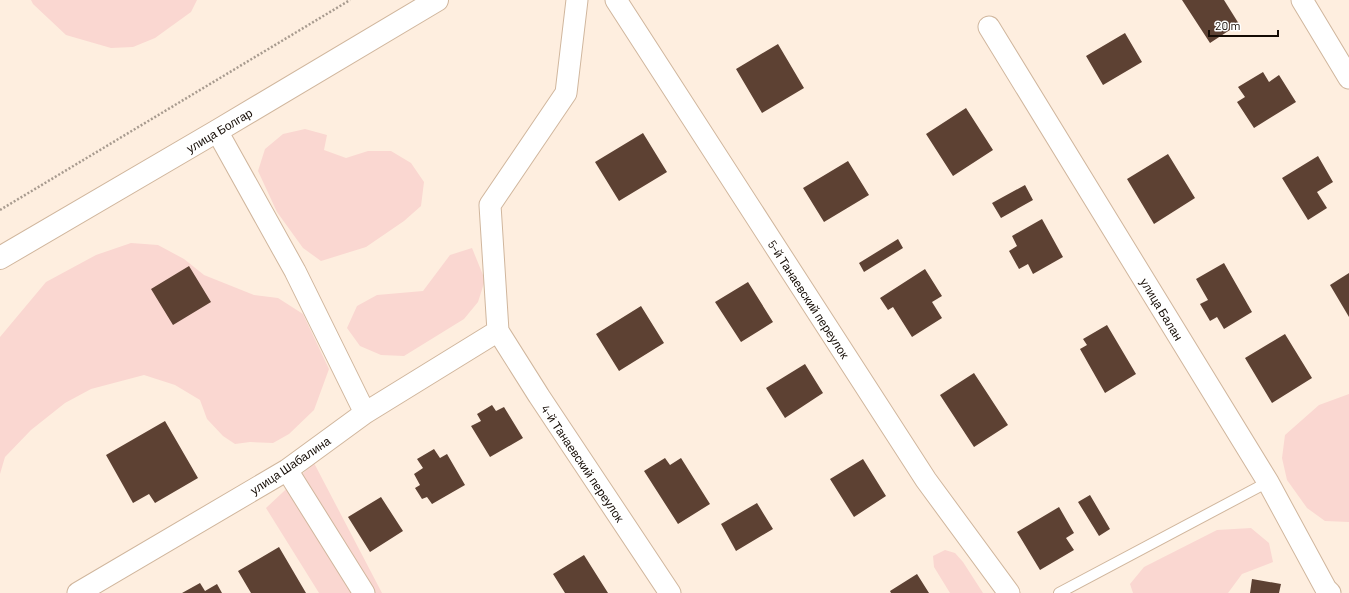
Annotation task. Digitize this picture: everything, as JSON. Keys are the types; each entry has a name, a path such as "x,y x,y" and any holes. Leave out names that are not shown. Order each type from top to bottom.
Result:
{"street":[{"name":"улица Болгар","path":"0,258 437,0"},
{"path":"498,331 490,205 566,92 577,0"},
{"name":"5-й Танаевский переулок","path":"616,0 926,480 1010,593"},
{"path":"1302,0 1349,78"},
{"name":"улица Балан","path":"989,27 1268,482 1326,589 1330,593"},
{"path":"217,131 295,271 365,412"},
{"name":"улица Шабалина","path":"78,593 287,470 365,412 498,331"},
{"name":"4-й Танаевский переулок","path":"498,331 670,593"},
{"path":"287,470 364,593"}],"lane":[{"path":"1059,593 1268,482"}],"path":[{"path":"0,210 350,0"}],"shaded area":[{"path":"31,0 197,0 191,12 155,38 133,47 111,48 66,35 33,4"},
{"path":"305,129 327,135 324,150 346,158 368,151 391,151 411,163 424,182 421,206 404,221 366,247 321,261 303,248 277,212 258,171 265,149 283,134"},
{"path":"131,243 158,245 184,259 204,275 254,295 278,298 303,314 329,369 314,410 289,434 273,443 250,442 235,444 223,436 207,419 200,400 175,385 144,375 91,389 65,403 31,430 5,457 0,474 0,337 46,282 96,255"},
{"path":"472,248 485,280 478,302 464,319 404,356 381,355 360,346 347,328 357,306 377,295 423,291 450,255"},
{"path":"1349,394 1349,522 1325,521 1307,508 1287,480 1282,458 1285,435 1319,405"},
{"path":"314,463 382,593 319,593 266,508"},
{"path":"1251,528 1269,543 1273,562 1242,574 1228,593 1133,593 1130,584 1144,567 1217,530"},
{"path":"945,550 955,553 963,562 983,593 950,593 934,567 933,556"}],"building":[{"path":"1182,0 1224,0 1239,24 1210,43"},
{"path":"1125,33 1142,62 1103,85 1086,56"},
{"path":"778,44 804,88 762,113 736,69"},
{"path":"1263,72 1269,82 1279,75 1296,102 1254,128 1237,102 1245,97 1238,87"},
{"path":"966,108 993,150 953,176 926,134"},
{"path":"643,133 667,172 619,201 595,162"},
{"path":"1168,154 1195,198 1154,224 1127,179"},
{"path":"1318,156 1333,182 1317,192 1327,208 1308,220 1282,178"},
{"path":"848,161 869,195 824,222 803,188"},
{"path":"1025,185 1033,200 1001,218 992,203"},
{"path":"1042,219 1063,257 1033,274 1028,264 1019,269 1009,251 1017,246 1012,236"},
{"path":"898,239 903,248 864,272 859,263"},
{"path":"1224,263 1252,312 1224,329 1217,317 1210,321 1200,304 1208,300 1196,279"},
{"path":"189,266 211,302 173,325 151,289"},
{"path":"925,269 942,296 932,302 942,318 912,337 893,307 888,310 880,298"},
{"path":"1349,273 1349,317 1330,285"},
{"path":"748,282 773,322 741,342 715,302"},
{"path":"641,306 664,343 619,371 596,334"},
{"path":"1107,325 1136,374 1105,393 1080,349 1087,345 1083,339"},
{"path":"1285,334 1312,378 1272,403 1245,358"},
{"path":"805,364 823,393 785,418 766,388"},
{"path":"974,373 1008,425 974,447 940,395"},
{"path":"492,405 496,411 504,407 523,438 490,457 471,426 481,421 477,414"},
{"path":"165,421 198,478 155,503 149,494 133,503 106,455"},
{"path":"434,449 440,458 447,454 465,485 432,504 427,497 422,499 415,488 420,485 414,474 423,468 417,459"},
{"path":"665,458 670,465 681,458 710,504 678,524 644,471"},
{"path":"863,459 886,496 854,517 830,479"},
{"path":"1090,495 1110,529 1099,536 1078,502"},
{"path":"381,497 403,531 370,552 348,517"},
{"path":"757,503 773,529 736,551 721,524"},
{"path":"1059,507 1074,533 1066,538 1074,550 1040,570 1017,532"},
{"path":"279,547 306,593 251,593 238,571"},
{"path":"584,555 608,593 565,593 553,574"},
{"path":"917,574 929,593 891,593 890,591"},
{"path":"1252,579 1281,584 1279,593 1250,593"},
{"path":"200,583 205,591 217,584 222,593 182,593"}]}
